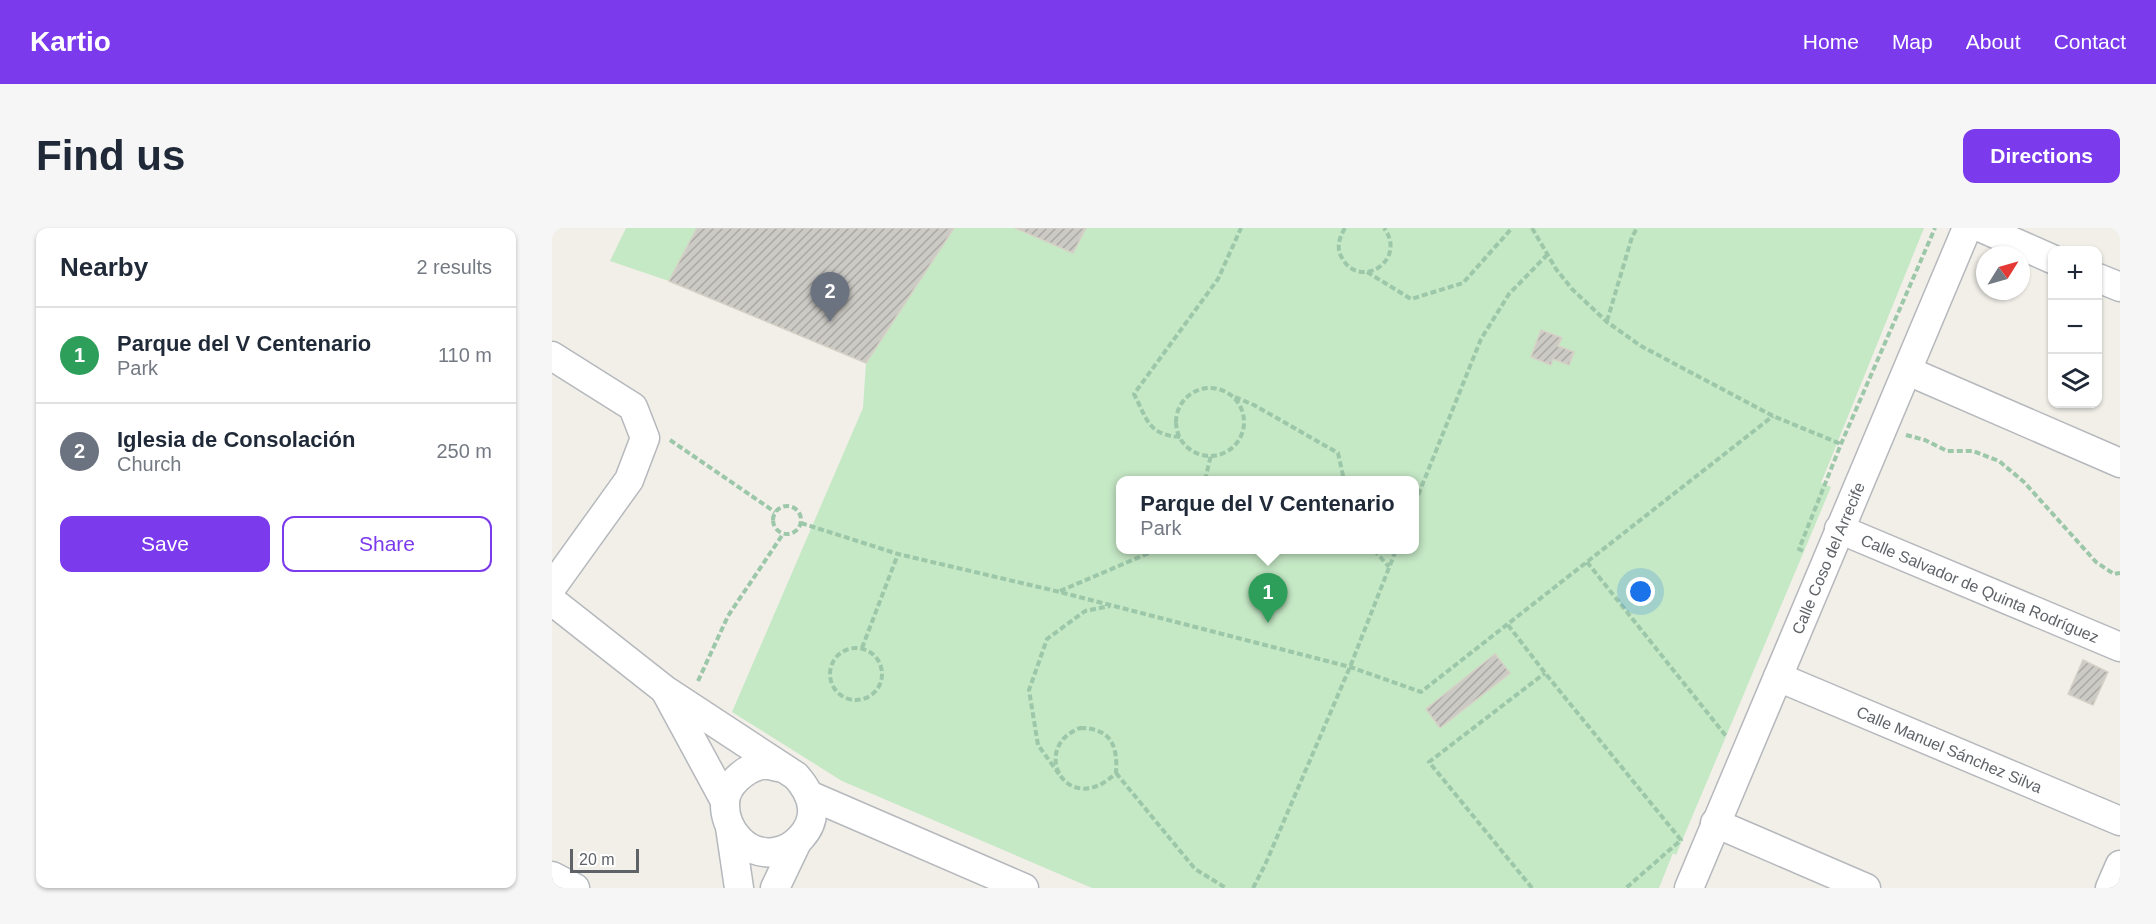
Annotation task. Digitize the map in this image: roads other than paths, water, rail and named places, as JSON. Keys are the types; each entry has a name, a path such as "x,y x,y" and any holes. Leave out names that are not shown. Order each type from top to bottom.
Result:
{"street":[{"name":"Calle Coso del Arrecife","path":"1689,888 1967,228"},
{"path":"1982,228 2048,257"},
{"path":"2102,280 2120,287"},
{"path":"552,356 633,407 645,438 629,480 552,587"},
{"path":"1908,370 2120,463"},
{"name":"Calle Salvador de Quinta Rodríguez","path":"1839,529 2120,647"},
{"path":"552,602 664,690 796,776 805,786 813,809 811,818 775,888"},
{"name":"Calle Manuel Sánchez Silva","path":"1778,677 2120,821"},
{"path":"664,690 727,814 736,837 747,846 762,852 787,849 797,842"},
{"path":"739,888 727,814 729,790 735,781 753,768 763,765 783,768"},
{"path":"809,795 1024,888"},
{"path":"1715,824 1866,888"},
{"path":"2110,888 2120,865"},
{"path":"552,876 575,888"}],"place":[{"name":"Iglesia de Consolación","path":"830,322"},
{"name":"Parque del V Centenario","path":"1268,623"}]}
